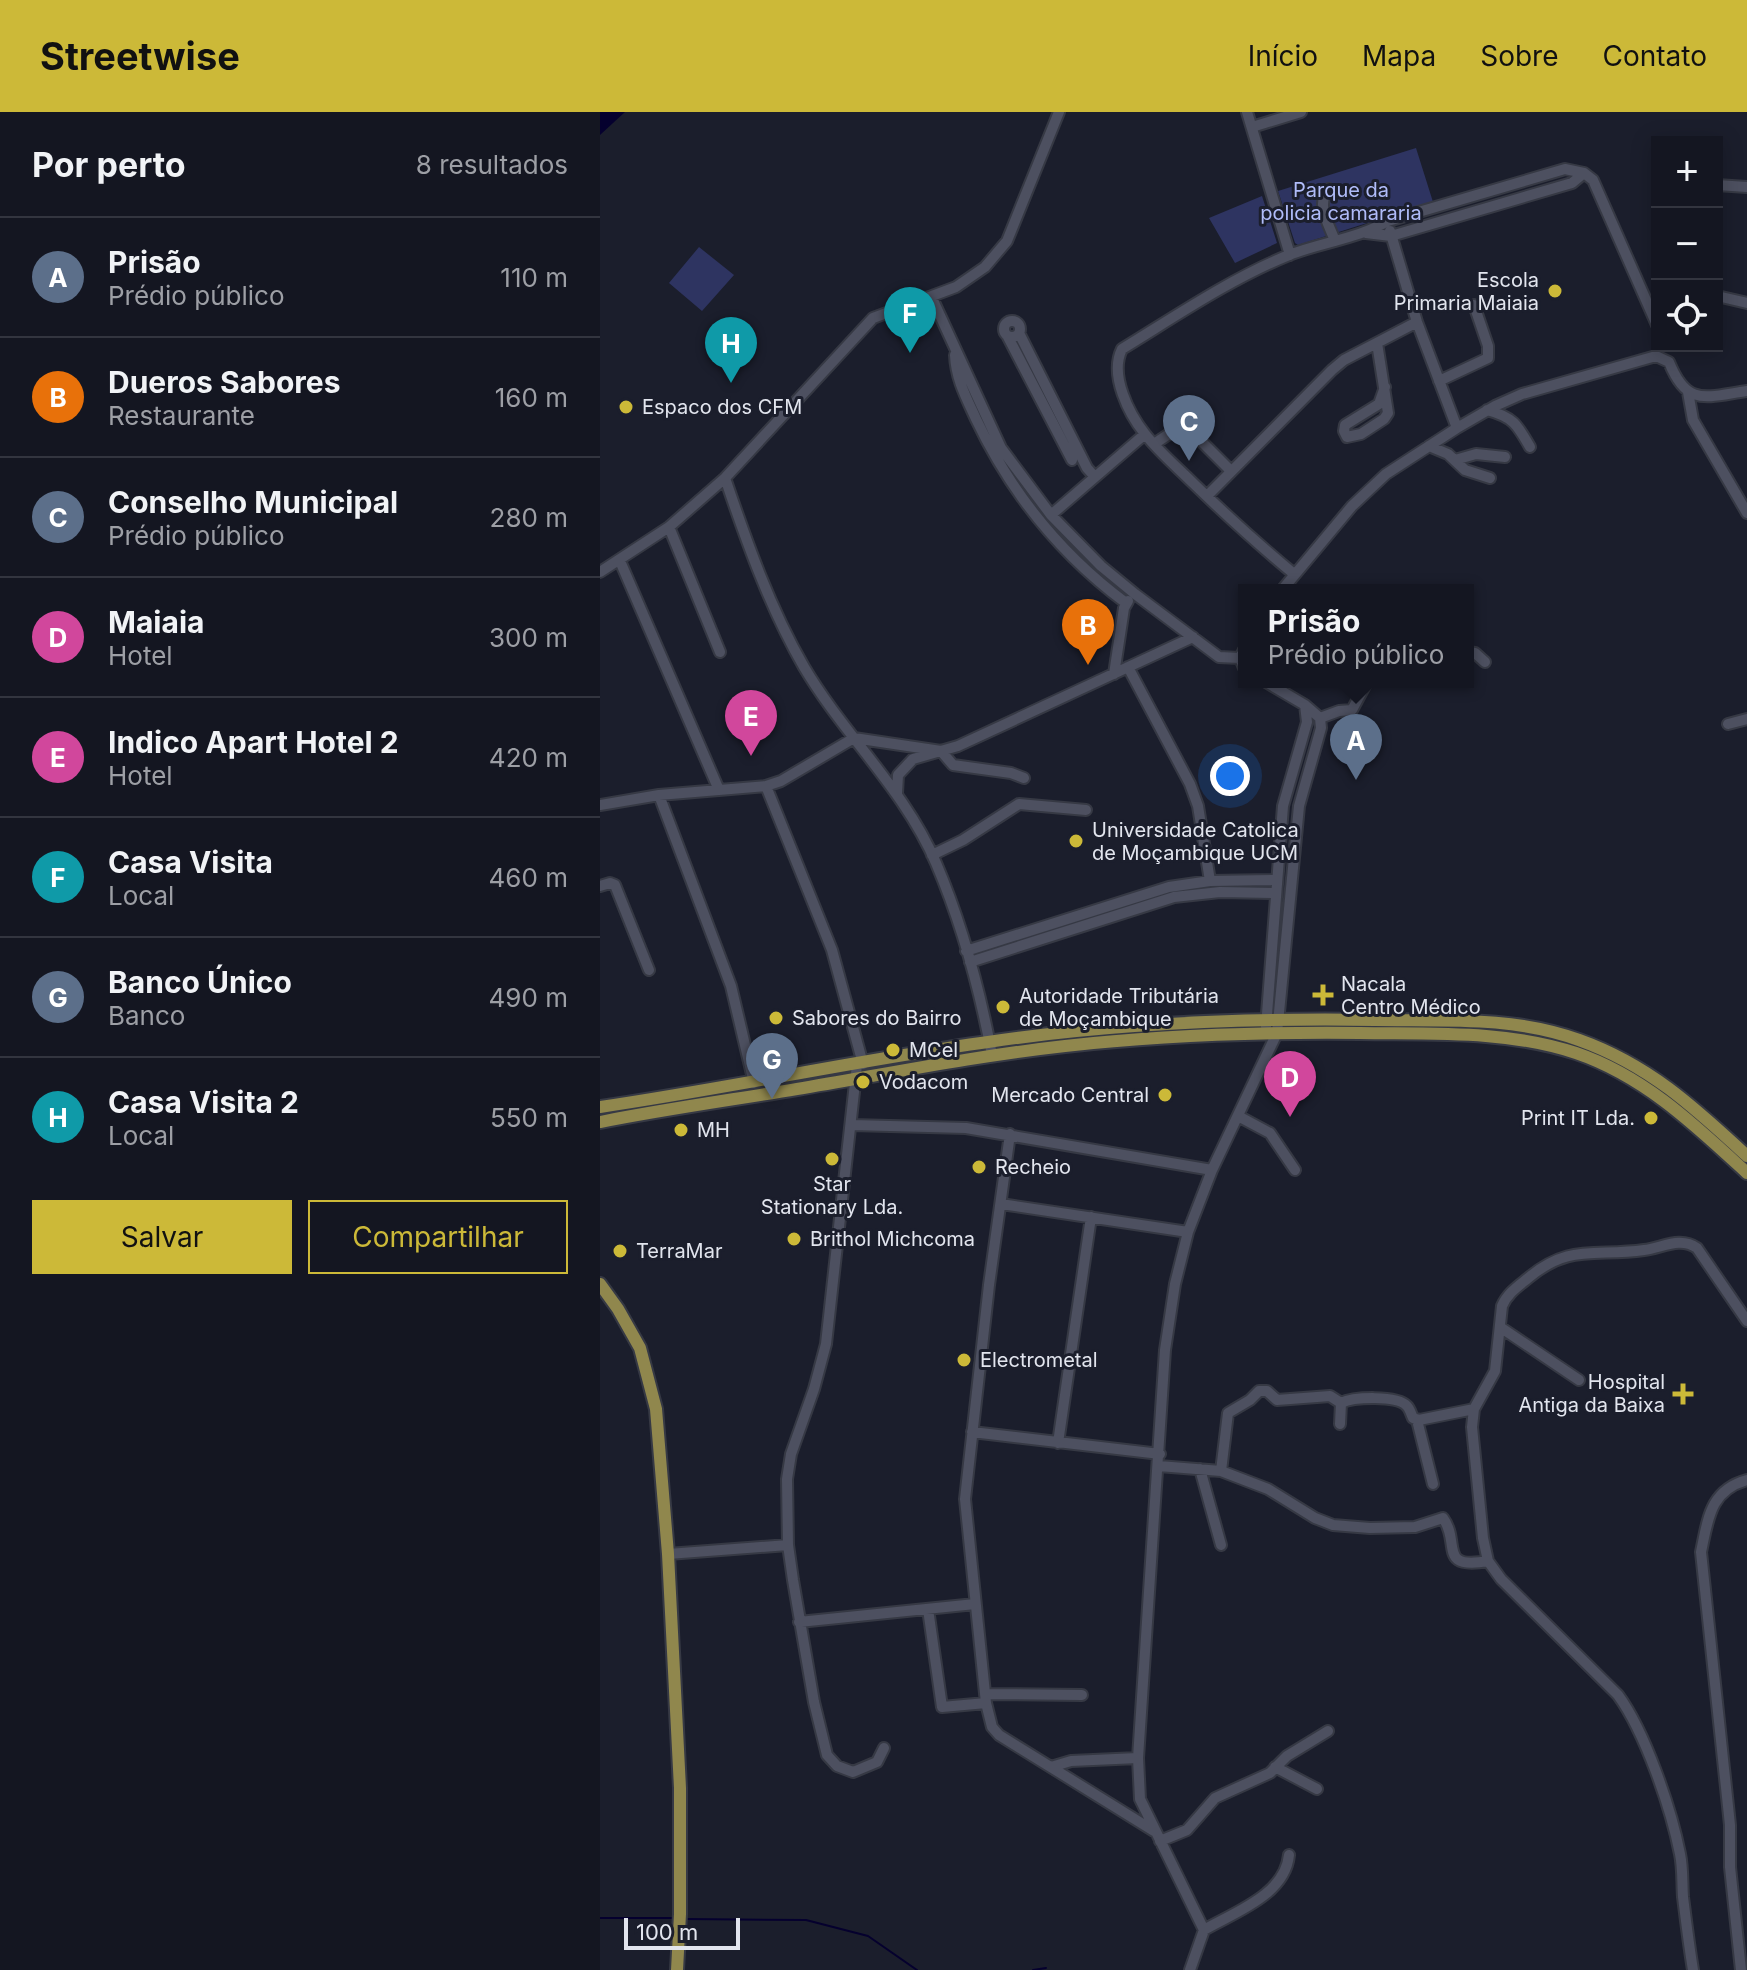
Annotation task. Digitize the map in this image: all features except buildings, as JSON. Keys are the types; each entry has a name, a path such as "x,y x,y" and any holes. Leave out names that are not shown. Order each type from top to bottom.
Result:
{"main road":[{"path":"600,1107 634,1109 991,1048 1272,1027 1497,1022 1561,1034 1618,1057 1680,1095 1747,1156"},
{"path":"1272,1027 1478,1034 1534,1042 1577,1053 1657,1094 1747,1173"},
{"path":"600,1122 634,1109 754,1083 859,1069"},
{"path":"600,1284 640,1348 651,1382 661,1453 681,1803 677,1970"}],"street":[{"path":"600,572 669,527 725,478 873,318 932,298 972,277 1003,249 1059,112"},
{"path":"1247,112 1290,255"},
{"path":"1252,127 1301,112"},
{"path":"1294,574 1248,536 1145,434 1124,395 1117,362 1122,349 1233,283 1290,255 1366,233 1388,221 1571,169 1593,180 1651,304"},
{"path":"1366,233 1391,236 1572,183 1584,173"},
{"path":"1723,185 1747,187"},
{"path":"1329,189 1322,203 1335,241"},
{"path":"1388,221 1417,322 1457,428"},
{"path":"1723,297 1747,303"},
{"path":"932,298 1001,448 1051,515 1101,566 1135,594 1219,657 1238,659"},
{"path":"1439,381 1488,358 1488,346 1474,305"},
{"path":"1207,496 1332,370 1417,322"},
{"path":"1072,460 1014,335 1087,468 1095,477"},
{"path":"1377,343 1385,387 1386,417 1361,434 1347,437 1345,425 1379,404 1385,387"},
{"path":"954,349 957,377 1013,487 1048,532 1126,603"},
{"path":"1286,584 1352,506 1386,474 1457,428 1522,394 1656,356 1669,356 1677,380 1688,392 1693,420 1747,513"},
{"path":"1688,392 1709,396 1747,391"},
{"path":"1487,410 1513,420 1530,447"},
{"path":"1154,444 1184,424 1231,471"},
{"path":"1051,515 1145,434"},
{"path":"1429,446 1455,460 1465,470 1490,478"},
{"path":"1455,460 1476,454 1505,457"},
{"path":"725,478 758,575 805,668 897,793 932,855 968,957 991,1048"},
{"path":"669,527 720,652"},
{"path":"620,561 719,790"},
{"path":"1114,674 1126,603 1135,594"},
{"path":"897,793 898,775 907,764 922,756 958,746 1193,637"},
{"path":"1474,653 1485,662"},
{"path":"1128,667 1190,784 1198,806 1210,881"},
{"path":"1204,1930 1140,1799 1138,1758 1165,1350 1175,1284 1188,1232 1212,1170 1268,1053 1299,806 1321,728 1320,718 1276,688"},
{"path":"1320,718 1334,712 1352,710 1364,688"},
{"path":"1272,1027 1275,893 1283,806 1307,722 1305,705"},
{"path":"1728,724 1747,719"},
{"path":"600,805 659,795 766,786 781,781 854,738 941,751 950,763 957,766 1011,773 1024,778"},
{"path":"766,786 832,950 859,1069 826,1344 788,1466 788,1545 799,1622 827,1755 837,1766 853,1772 877,1762 884,1748"},
{"path":"659,795 731,986 754,1083"},
{"path":"932,855 963,840 1019,804 1086,810"},
{"path":"968,957 1169,887 1210,881 1277,880"},
{"path":"600,886 615,885 649,970"},
{"path":"968,957 1174,897 1220,892 1275,893"},
{"path":"1238,1116 1270,1133 1295,1170"},
{"path":"852,1125 930,1126 1010,1134 1212,1170"},
{"path":"1010,1134 965,1499 985,1698 994,1731 1158,1837 1187,1830 1215,1798 1264,1776 1287,1756 1328,1731"},
{"path":"1001,1204 1188,1232"},
{"path":"1058,1443 1091,1217"},
{"path":"1693,1970 1681,1857 1671,1817 1632,1714 1618,1695 1501,1579 1488,1561 1473,1441 1474,1409 1493,1377 1502,1306 1510,1293 1535,1271 1567,1255 1631,1252 1681,1242 1697,1248 1747,1321"},
{"path":"1500,1327 1579,1380"},
{"path":"1221,1471 1228,1413 1259,1391 1267,1391 1277,1400 1330,1396 1341,1403 1358,1398 1378,1398 1402,1403 1413,1418 1419,1420 1474,1409"},
{"path":"1340,1424 1341,1403"},
{"path":"1419,1420 1433,1484"},
{"path":"972,1432 1058,1443 1221,1471 1268,1489 1315,1518 1333,1525 1415,1527 1443,1518 1453,1556 1471,1564 1488,1561"},
{"path":"1200,1469 1221,1545"},
{"path":"1741,1970 1701,1552 1716,1502 1726,1487 1747,1480"},
{"path":"668,1554 788,1545"},
{"path":"799,1622 975,1604"},
{"path":"928,1609 942,1707 985,1698 1082,1695"},
{"path":"1051,1767 1071,1761 1138,1758"},
{"path":"1275,1767 1317,1789"},
{"path":"1190,1970 1204,1930 1268,1892 1285,1874 1289,1855"}],"green space":[{"name":"Parque da policia camararia","path":"1416,148 1433,202 1298,245 1295,243 1278,191"},
{"path":"1262,196 1277,243 1235,263 1209,218"},
{"path":"699,247 734,275 702,311 669,283"}],"shaded area":[{"path":"600,112 625,112 600,135"}],"waterway":[{"path":"600,1918 672,1918"},
{"path":"686,1919 806,1920 868,1936 917,1970"},
{"path":"1033,1970 1046,1968"}],"place":[{"name":"Escola Primaria Maiaia","path":"1555,291"},
{"name":"Casa Visita","path":"910,353"},
{"name":"Casa Visita 2","path":"731,383"},
{"name":"Espaco dos CFM","path":"626,407"},
{"name":"Conselho Municipal","path":"1189,461"},
{"name":"Dueros Sabores","path":"1088,665"},
{"name":"Indico Apart Hotel 2","path":"751,756"},
{"name":"Prisão","path":"1356,780"},
{"name":"Universidade Catolica de Moçambique UCM","path":"1076,841"},
{"name":"Nacala Centro Médico","path":"1323,995"},
{"name":"Autoridade Tributária de Moçambique","path":"1003,1007"},
{"name":"Sabores do Bairro","path":"776,1018"},
{"name":"MCel","path":"893,1050"},
{"name":"Vodacom","path":"863,1082"},
{"name":"Mercado Central","path":"1165,1095"},
{"name":"Banco Único","path":"772,1099"},
{"name":"Maiaia","path":"1290,1117"},
{"name":"Print IT Lda.","path":"1651,1118"},
{"name":"MH","path":"681,1130"},
{"name":"Star Stationary Lda.","path":"832,1159"},
{"name":"Recheio","path":"979,1167"},
{"name":"Brithol Michcoma","path":"794,1239"},
{"name":"TerraMar","path":"620,1251"},
{"name":"Electrometal","path":"964,1360"},
{"name":"Hospital Antiga da Baixa","path":"1683,1394"}]}
